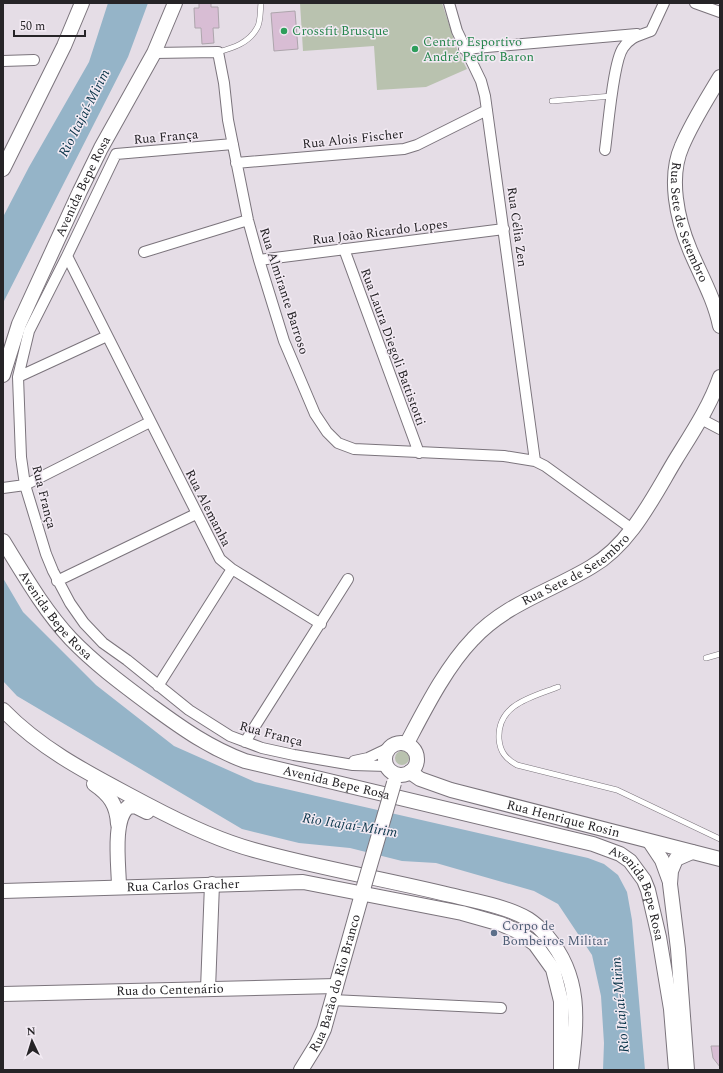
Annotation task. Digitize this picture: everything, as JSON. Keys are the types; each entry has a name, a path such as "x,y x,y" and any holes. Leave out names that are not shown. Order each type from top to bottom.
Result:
{"main road":[{"path":"3,169 64,46 82,3"},
{"name":"Avenida Bepe Rosa","path":"3,375 19,324 80,191 101,148 154,53 175,3"},
{"name":"Rua Sete de Setembro","path":"720,77 681,146 676,162 675,176 678,211 683,231 720,326"},
{"name":"Rua Sete de Setembro","path":"407,743 446,676 472,639 500,615 605,558 617,547 632,529 700,419 720,376"},
{"name":"Avenida Bepe Rosa","path":"3,541 54,618 92,659 185,731 226,754 266,766 593,844 620,854 630,860 639,872 648,890 659,937 664,975 671,1068"},
{"path":"3,710 36,741 68,762 173,819 205,833 252,850 493,906 528,920 547,935 560,953 571,975 575,994 575,1020 571,1070"},
{"path":"397,743 407,743 415,749 418,759 417,764 397,774 385,757 389,748 397,743"},
{"path":"68,762 78,773 112,799 117,810 119,887"},
{"name":"Rua Henrique Rosin","path":"397,774 420,779 451,790 720,859"},
{"name":"Rua Barão do Rio Branco","path":"301,1070 317,1044 324,1029 397,774"},
{"path":"118,827 122,815 128,806 134,806 173,819"},
{"path":"650,842 662,860 670,884"},
{"path":"680,1070 682,1021 678,949 670,884 671,871 676,859 692,852"},
{"name":"Rua Carlos Gracher","path":"3,891 303,882 363,890 481,917 518,931 531,940 543,954 552,969 561,1001 560,1070"},
{"path":"208,989 212,884"},
{"name":"Rua do Centenário","path":"3,994 336,986"},
{"path":"682,1021 687,1070"}],"street":[{"name":"Rua Célia Zen","path":"449,3 464,49 481,81 487,110 535,461"},
{"path":"464,49 637,34 651,31 664,3"},
{"path":"695,3 720,12"},
{"path":"605,150 617,66 622,49 637,34"},
{"path":"154,53 218,52"},
{"name":"Rua Almirante Barroso","path":"218,52 236,163 258,260 284,341 316,414 327,432 338,443 354,449 504,456 535,461 545,466 632,529"},
{"path":"3,61 34,60"},
{"name":"Rua Alois Fischer","path":"236,163 404,149 417,145 487,110"},
{"name":"Rua França","path":"233,144 116,154 29,331 18,377 21,457 26,485 46,554 57,581 70,603 89,628 103,643 127,660 158,686 205,721 230,736 245,742 294,755 344,763 397,774"},
{"path":"144,252 248,220"},
{"name":"Rua João Ricardo Lopes","path":"258,260 504,229"},
{"name":"Rua Laura Diegoli Battistotti","path":"344,249 418,453"},
{"name":"Rua Alemanha","path":"67,256 220,559 232,569 321,624"},
{"path":"18,377 108,336"},
{"path":"700,419 720,429"},
{"path":"3,488 26,485 150,422"},
{"path":"57,581 196,514"},
{"path":"158,686 232,569"},
{"path":"245,742 321,624 348,579"},
{"name":"Rua França","path":"344,763 368,758 389,748"},
{"path":"332,1000 501,1008"}],"lane":[{"path":"218,52 231,49 248,40 258,27 261,3"},
{"path":"552,101 612,96"},
{"path":"706,658 720,654"},
{"path":"558,687 520,701 506,713 498,727 502,752 507,760 517,765 617,790 720,839"}],"green space":[{"name":"Centro Esportivo André Pedro Baron","path":"300,3 442,3 458,52 467,69 426,87 377,90 374,46 303,51"},
{"path":"402,751 407,753 409,758 407,763 402,765 397,763 395,758 397,753"}],"water":[{"name":"Rio Itajaí-Mirim","path":"108,3 148,3 128,57 3,303 3,217 29,167 89,62"},
{"name":"Rio Itajaí-Mirim","path":"3,578 23,612 96,685 174,746 255,782 588,858 604,864 618,875 627,892 632,920 645,1070 603,1070 604,1043 601,996 592,955 558,904 534,891 436,863 402,861 350,848 299,843 242,829 17,696 3,681"}],"building":[{"path":"199,3 211,3 211,7 218,7 219,28 213,28 214,43 202,44 201,28 195,28 194,8 199,8"},
{"name":"Crossfit Brusque","path":"295,11 298,49 274,51 271,13"},
{"path":"711,1046 720,1046 720,1067 713,1058"}],"place":[{"name":"Crossfit Brusque","path":"284,31"},
{"name":"Centro Esportivo André Pedro Baron","path":"415,49"},
{"name":"Corpo de Bombeiros Militar","path":"494,933"}]}
